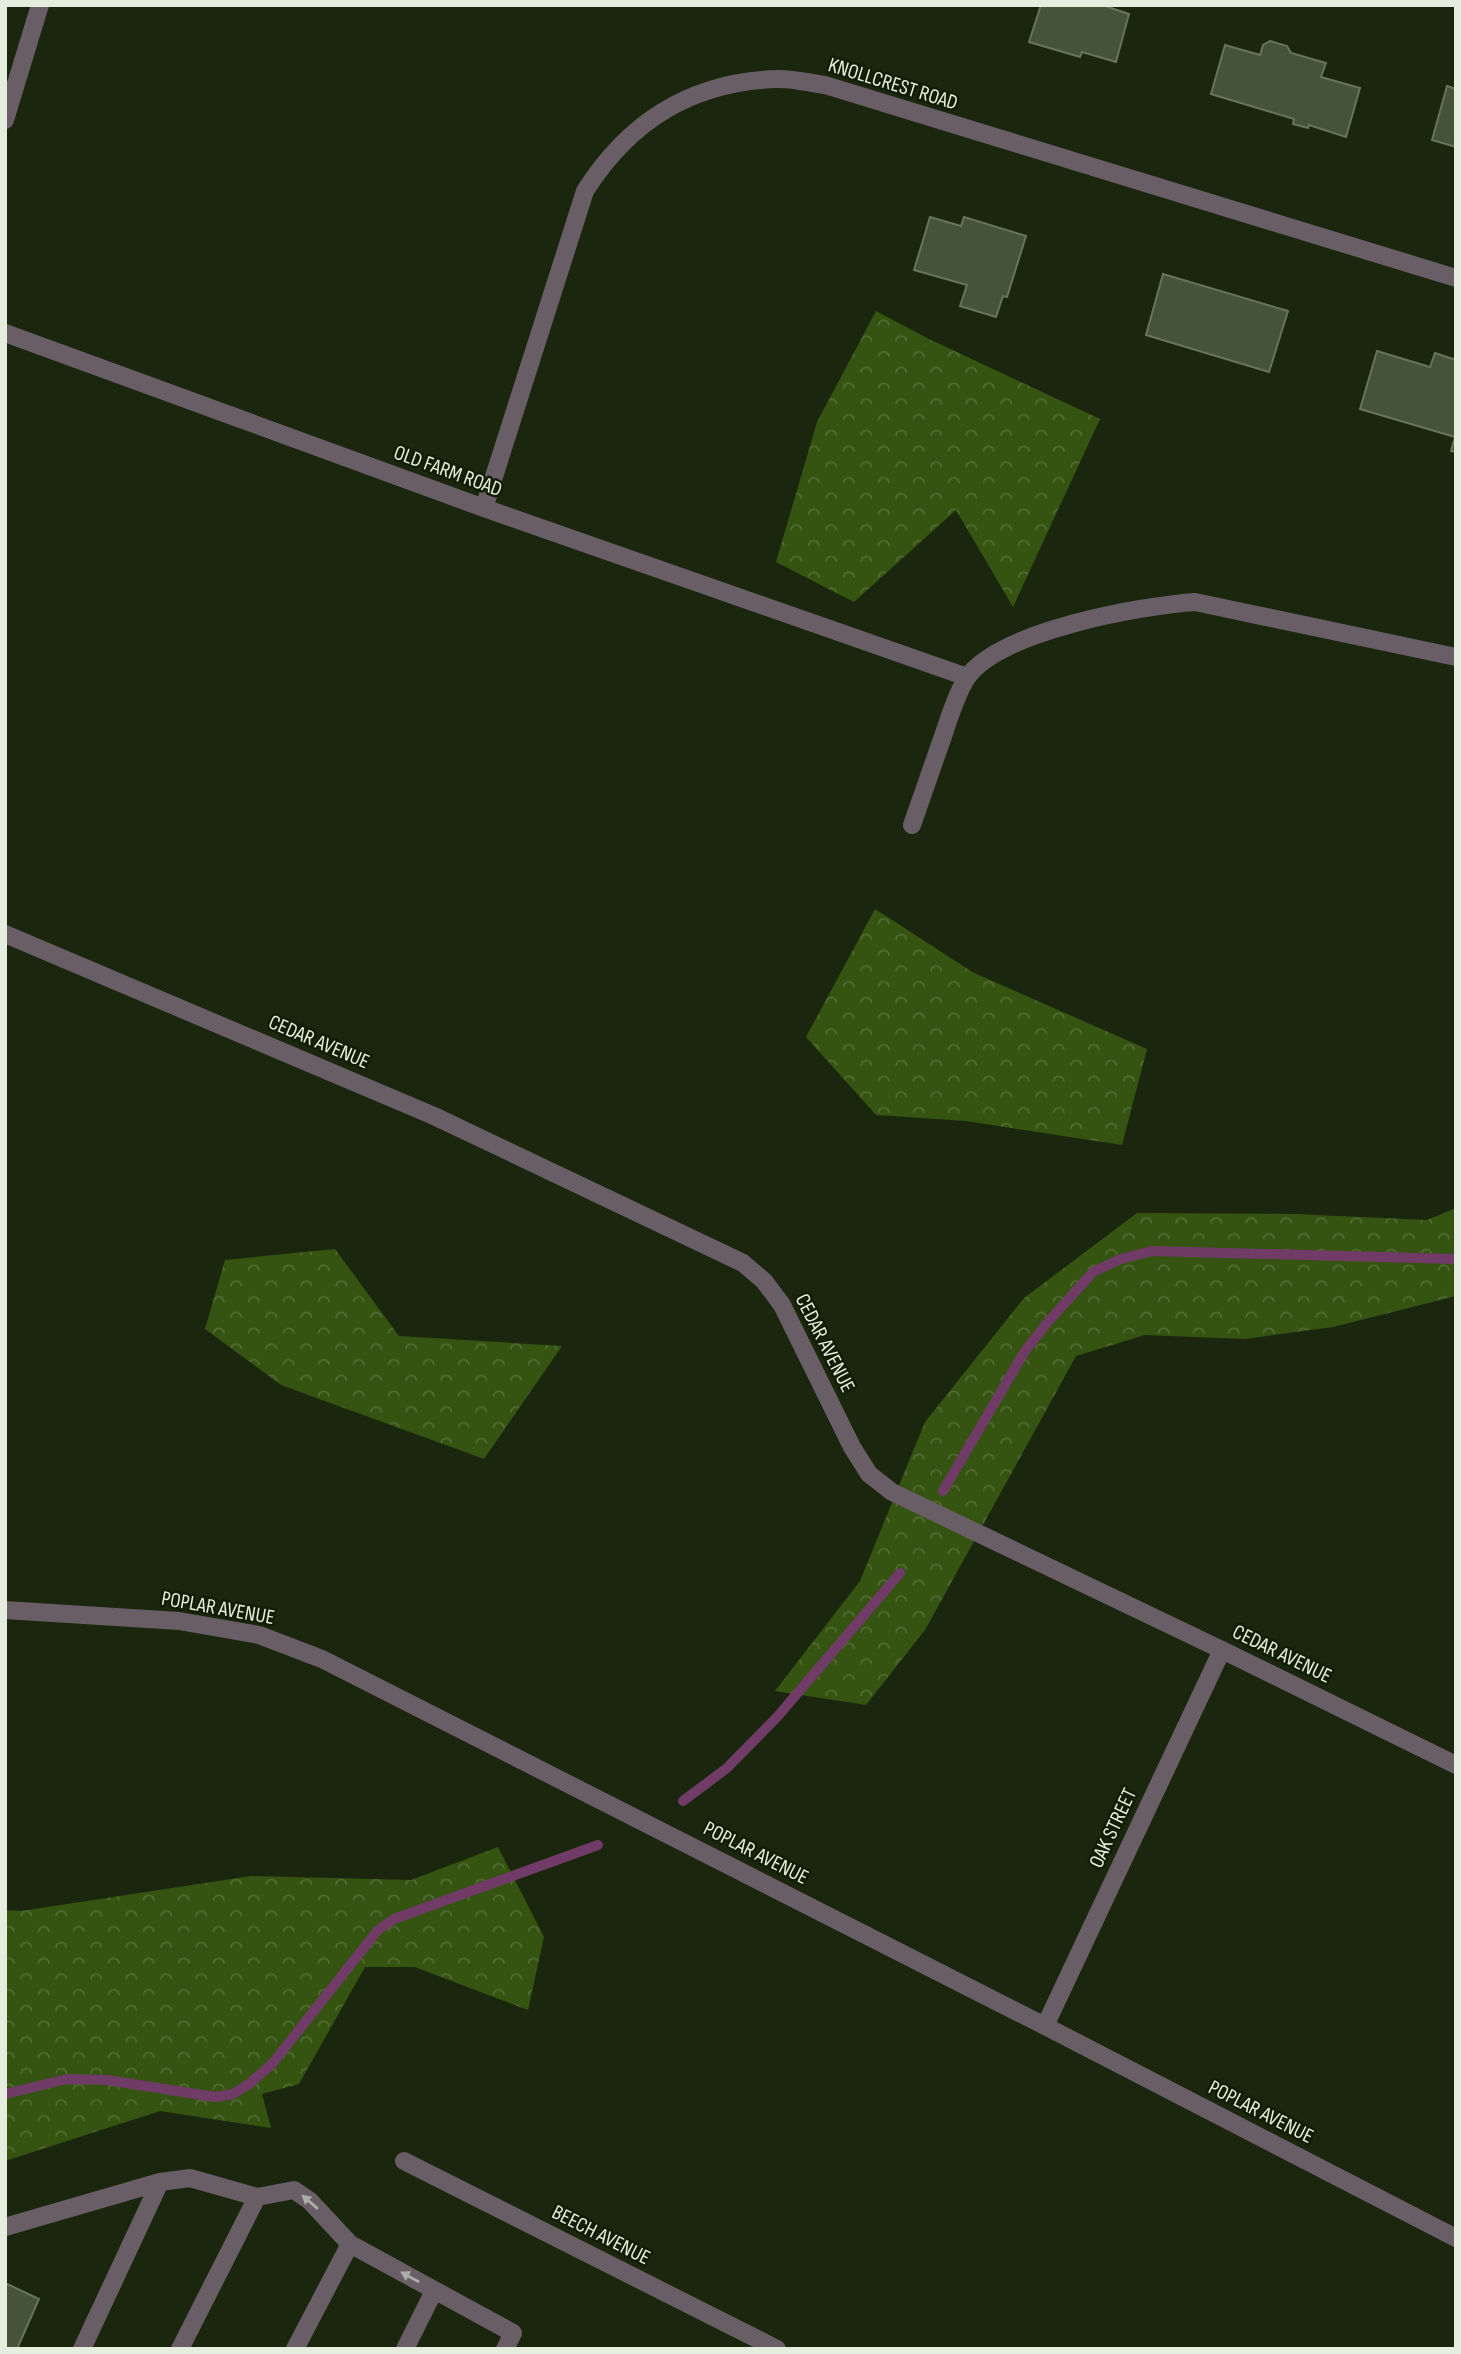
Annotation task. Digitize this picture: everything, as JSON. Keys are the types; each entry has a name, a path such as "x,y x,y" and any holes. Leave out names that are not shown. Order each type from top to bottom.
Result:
{"street":[{"path":"5,120 40,5"},
{"name":"KNOLLCREST ROAD","path":"484,508 585,191 601,165 616,148 651,118 691,96 734,83 779,79 825,85 1456,278"},
{"name":"OLD FARM ROAD","path":"5,333 484,508 967,677"},
{"path":"912,825 954,703 967,677 1005,648 1039,635 1088,620 1166,604 1195,602 1456,657"},
{"name":"CEDAR AVENUE","path":"5,934 434,1116 743,1263 764,1281 782,1305 852,1447 869,1474 892,1492 1456,1765"},
{"name":"POPLAR AVENUE","path":"5,1610 178,1621 259,1635 322,1659 1456,2238"},
{"name":"OAK STREET","path":"1045,2026 1222,1650"},
{"name":"BEECH AVENUE","path":"404,2161 777,2349"},
{"path":"5,2227 160,2182 190,2178 257,2197 294,2190 310,2200 350,2244 513,2333 505,2349"},
{"path":"82,2349 160,2182"},
{"path":"180,2349 257,2197"},
{"path":"295,2349 350,2244"},
{"path":"405,2349 434,2291"}],"green space":[{"path":"876,311 929,339 1100,419 1013,607 956,510 854,602 776,562 817,422"},
{"path":"875,909 974,973 1147,1049 1122,1145 966,1121 876,1115 806,1037"},
{"path":"1456,1208 1456,1296 1333,1327 1245,1339 1145,1335 1076,1356 925,1630 866,1705 775,1691 860,1581 925,1422 1024,1298 1137,1213 1294,1214 1427,1220"},
{"path":"335,1249 399,1336 562,1346 484,1459 281,1385 205,1329 225,1260"},
{"path":"498,1847 544,1937 528,2010 415,1967 365,1967 299,2084 262,2094 271,2128 160,2111 5,2161 5,1910 21,1911 251,1876 411,1880"}],"building":[{"path":"1041,5 1102,5 1129,14 1116,62 1082,52 1080,57 1029,42"},
{"path":"1270,41 1287,46 1291,53 1326,63 1321,77 1360,88 1346,137 1309,125 1308,128 1293,124 1294,119 1211,94 1225,45 1260,55 1263,45"},
{"path":"1447,86 1456,89 1456,147 1432,140"},
{"path":"930,217 961,226 964,217 1026,236 1007,297 1003,296 996,317 960,306 967,285 914,270"},
{"path":"1163,274 1288,311 1269,372 1146,335"},
{"path":"1377,351 1430,367 1435,353 1456,360 1456,452 1451,451 1455,437 1360,409"},
{"path":"5,2283 39,2299 17,2349 5,2349"}],"waterway":[{"path":"943,1491 1025,1351 1093,1272 1121,1259 1152,1251 1456,1259"},
{"path":"683,1801 727,1768 778,1716 900,1573"},
{"path":"5,2094 67,2079 107,2080 215,2097 233,2094 272,2064 378,1930 394,1919 598,1845"}]}
